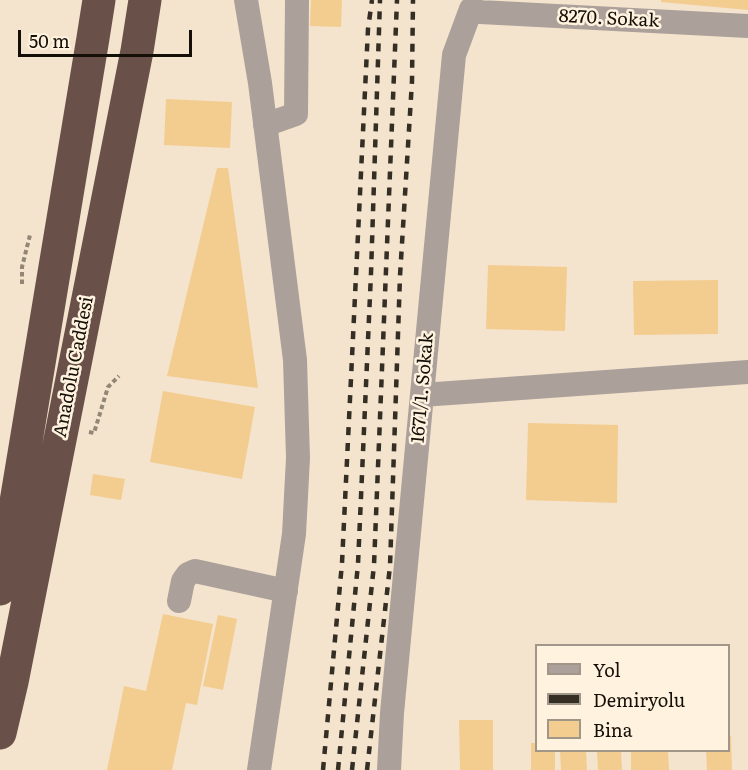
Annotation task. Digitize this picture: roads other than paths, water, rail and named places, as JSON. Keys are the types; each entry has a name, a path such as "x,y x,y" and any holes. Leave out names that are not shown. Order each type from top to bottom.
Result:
{"highway":[{"name":"Anadolu Caddesi","path":"0,732 145,0"},
{"name":"Anadolu Caddesi","path":"2,578 92,8"}],"street":[{"path":"246,0 260,83 295,360 298,459 294,534 259,770"},
{"path":"265,125 296,114 297,0"},
{"name":"8270. Sokak","path":"469,5 480,12 748,26"},
{"name":"1671/1. Sokak","path":"389,770 392,713 454,55 469,5"},
{"path":"422,395 748,372"},
{"path":"179,600 183,581 188,574 195,571 286,591"}],"railway":[{"path":"323,770 342,563 368,29 372,0"},
{"path":"338,770 358,564 380,0"},
{"path":"352,770 374,565 397,0"},
{"path":"367,770 390,566 400,276 412,81 413,0"}]}
